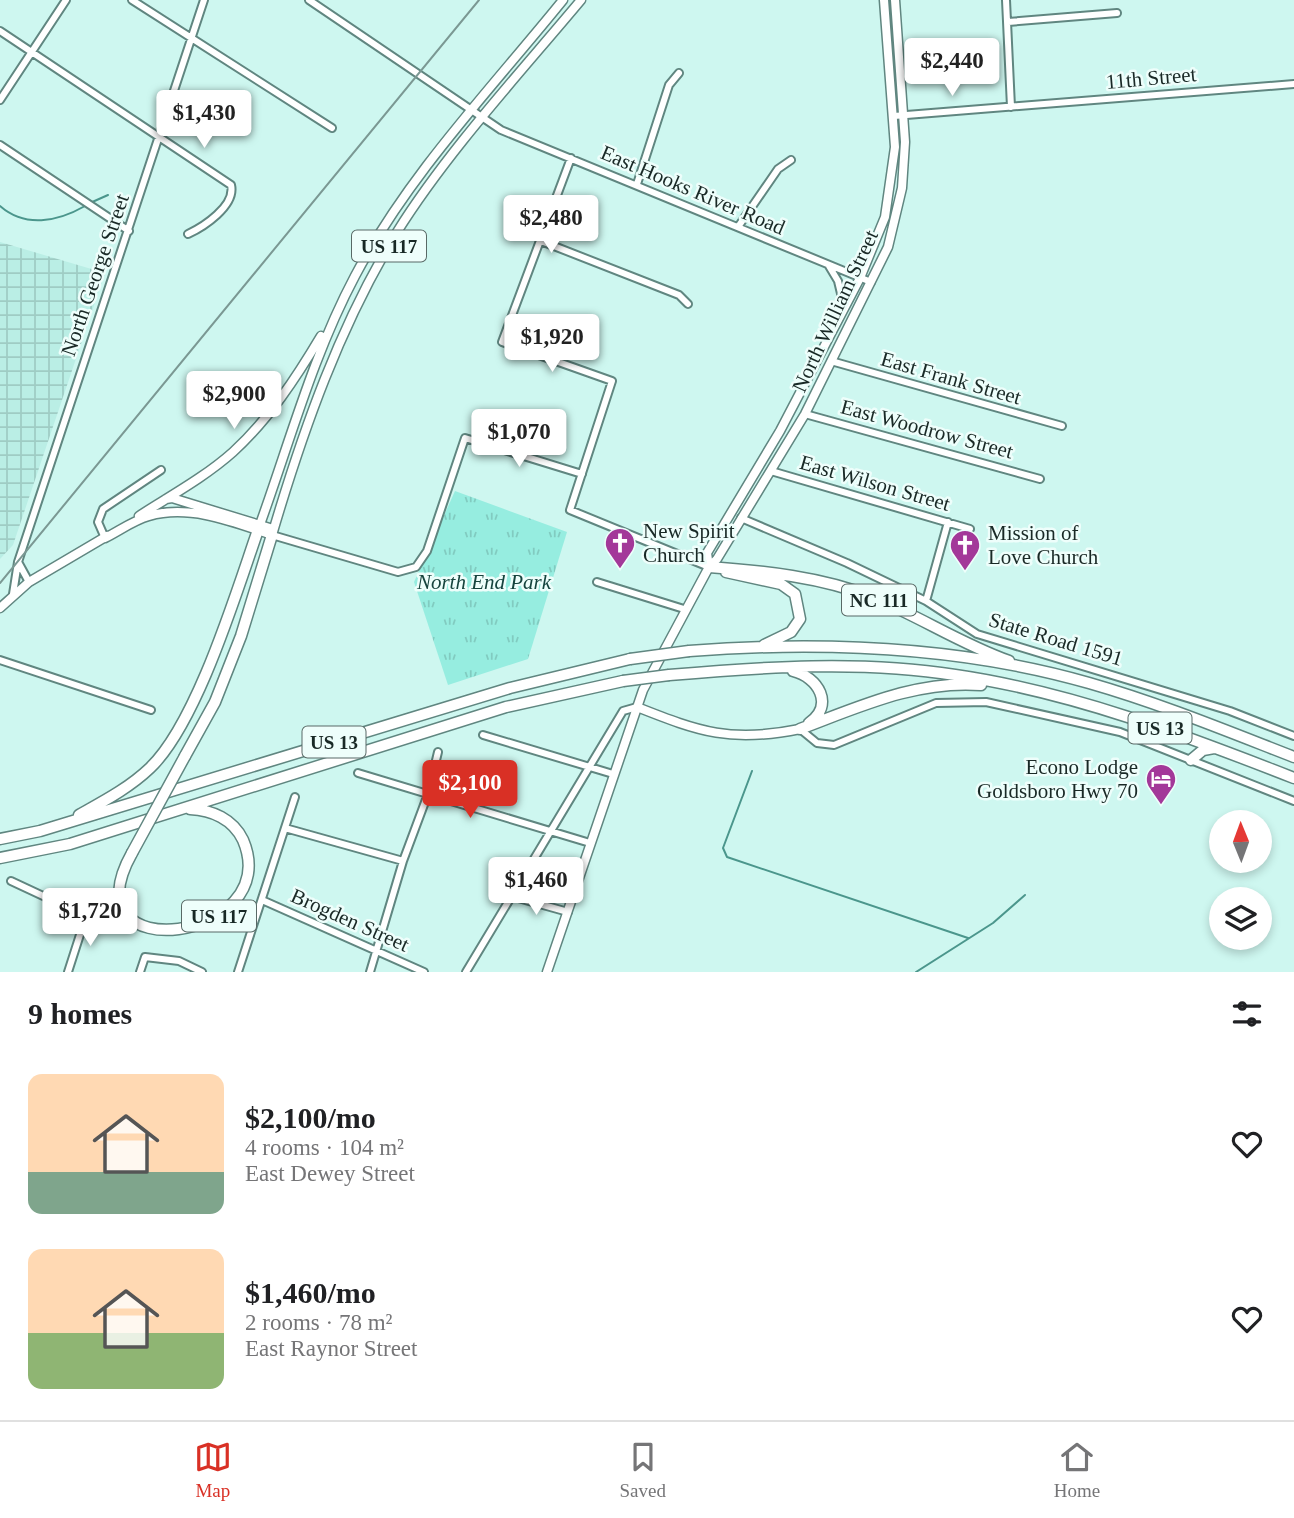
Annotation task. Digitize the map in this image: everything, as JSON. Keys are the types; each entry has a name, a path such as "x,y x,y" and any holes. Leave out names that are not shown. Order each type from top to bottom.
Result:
{"highway":[{"name":"US 117","path":"40,831 80,815 122,792 152,766 196,693 222,632 259,528"},
{"name":"US 117","path":"169,813 200,810 219,815 238,831 247,853 247,876 232,905 212,922 192,932 168,937 144,933 125,915 118,893 132,853 215,702 241,636 272,532"},
{"path":"709,567 781,584 795,594 799,602 800,619 791,632 766,645 738,648"},
{"name":"NC 111","path":"709,567 744,570 847,589 874,598 960,643 1037,671"},
{"name":"US 13","path":"0,839 40,831 510,688 630,659 689,651 738,648 897,650 1037,671 1089,683 1210,724 1294,757"},
{"path":"758,667 801,673 815,682 821,697 818,714 800,729"},
{"name":"US 13","path":"0,858 70,844 506,707 623,681 758,667 881,668 955,675 1086,704 1216,747 1294,778"},
{"path":"800,729 906,690 950,683 1021,689"},
{"path":"1181,735 1191,748 1191,760"},
{"path":"1191,760 1203,750 1216,747"}],"main road":[{"name":"US 117","path":"259,528 312,370 342,302 387,222 426,166 564,0"},
{"name":"US 117","path":"272,532 323,383 354,312 398,230 437,175 581,0"},
{"name":"North William Street","path":"709,567 707,553 780,431 860,278 885,217 895,147 884,0"},
{"name":"North William Street","path":"547,972 637,708 684,609 805,414 888,247 905,167 905,115 895,0"},
{"path":"387,222 398,230"},
{"path":"105,538 231,454 266,417 303,366 342,302"},
{"path":"165,499 172,498 272,532"},
{"path":"0,608 29,582 146,517 168,513 195,513 259,528"},
{"path":"637,708 683,726 725,736 768,735 800,729"}],"street":[{"path":"0,100 66,0"},
{"path":"132,0 332,128"},
{"name":"North George Street","path":"13,594 18,562 204,0"},
{"name":"East Hooks River Road","path":"309,0 501,130 871,282"},
{"path":"1006,0 1011,107"},
{"path":"1008,22 1117,13"},
{"path":"0,31 232,185 230,199 205,226 188,234"},
{"path":"637,184 669,85 679,73"},
{"name":"11th Street","path":"894,116 1294,84"},
{"path":"0,145 129,230"},
{"path":"571,158 502,342 612,381 570,510 709,567"},
{"path":"738,227 778,169 791,160"},
{"path":"541,241 679,295 688,304"},
{"path":"829,266 838,281 845,306"},
{"name":"East Frank Street","path":"831,361 1062,426"},
{"name":"East Woodrow Street","path":"805,414 1040,479"},
{"path":"272,532 293,541 398,572 416,567 428,551 465,438 582,474"},
{"path":"105,538 98,522 103,509 161,470"},
{"name":"East Wilson Street","path":"771,471 970,529"},
{"name":"State Road 1591","path":"741,518 847,562 926,601 976,634 1005,645 1081,664 1230,711 1294,736"},
{"path":"926,601 948,522"},
{"path":"18,562 29,582"},
{"path":"597,582 684,609"},
{"path":"0,660 151,710"},
{"path":"800,729 817,743 834,745 936,703 986,702 1119,732 1294,801"},
{"path":"466,972 623,710 637,708"},
{"path":"482,735 613,774"},
{"path":"370,972 402,862 428,794 438,752"},
{"path":"358,773 590,843"},
{"path":"238,972 295,797"},
{"path":"285,828 402,862"},
{"path":"11,881 86,916 68,972"},
{"path":"511,896 568,912"},
{"name":"Brogden Street","path":"262,900 424,972"},
{"path":"140,972 145,957 179,961 202,972"}],"shaded area":[{"path":"0,242 105,273 13,545 0,559"}],"green space":[{"name":"North End Park","path":"455,491 567,532 528,659 448,685 414,582"}],"waterway":[{"path":"90,203 108,195"},
{"path":"0,206 20,218 30,220 52,219 85,206"},
{"path":"752,771 723,848 727,857 968,938"},
{"path":"916,972 993,923 1025,895"}],"railway":[{"path":"0,583 479,0"}],"place":[{"name":"New Spirit Church","path":"620,570"},
{"name":"Mission of Love Church","path":"965,572"},
{"name":"Econo Lodge Goldsboro Hwy 70","path":"1161,806"}]}
